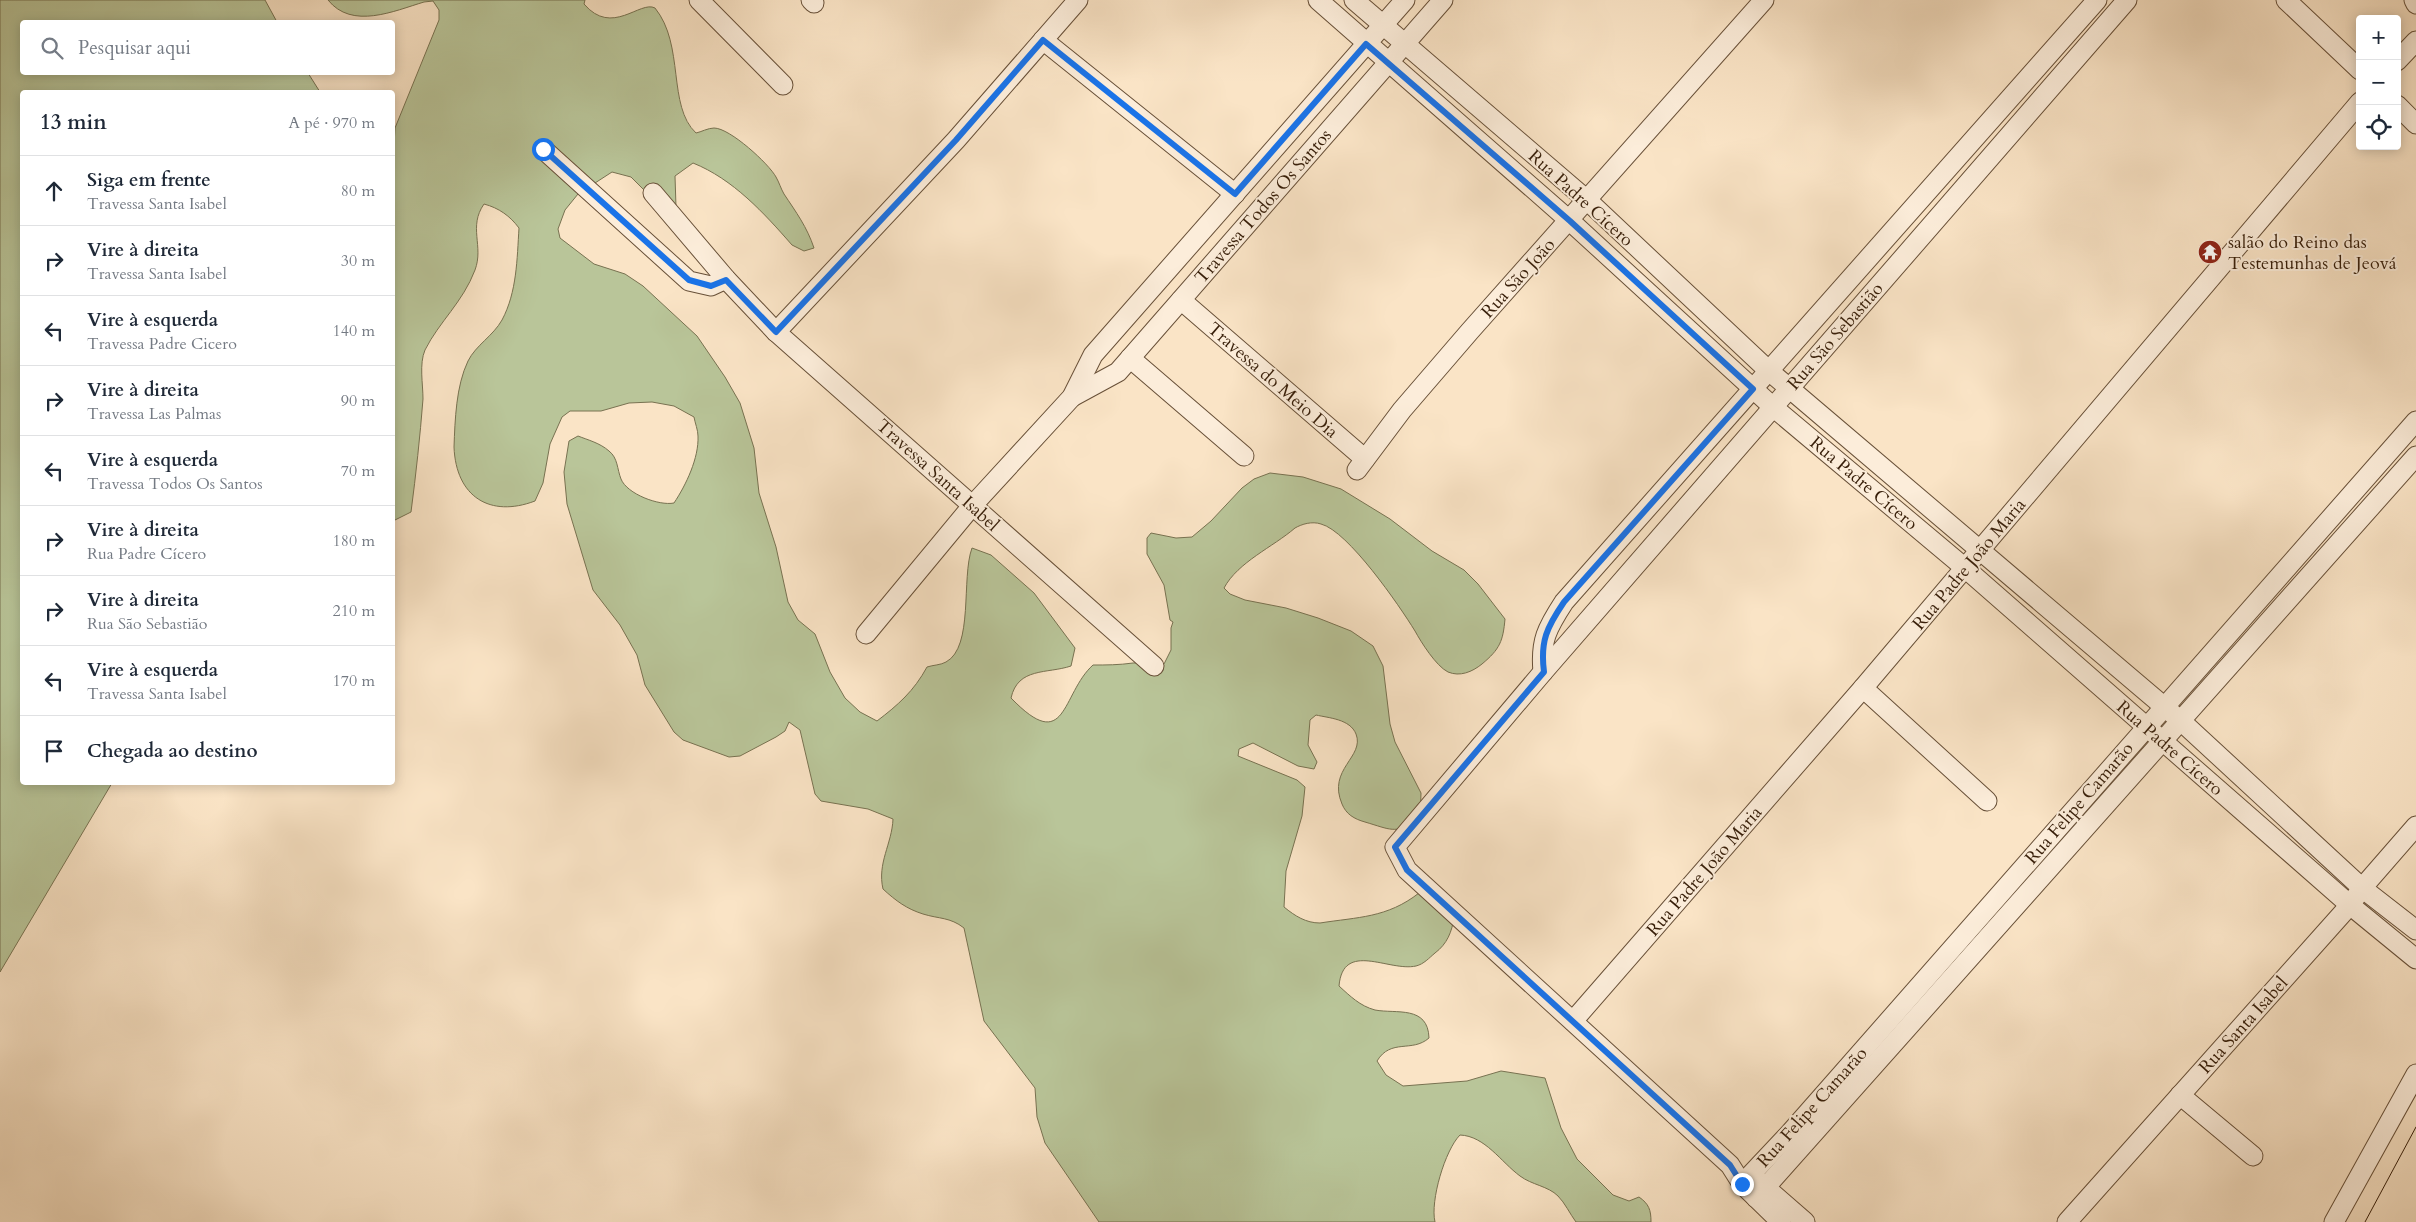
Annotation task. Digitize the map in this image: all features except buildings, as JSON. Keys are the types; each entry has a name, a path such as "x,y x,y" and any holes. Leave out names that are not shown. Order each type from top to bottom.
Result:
{"street":[{"path":"699,0 783,85"},
{"path":"776,332 956,140 1078,0"},
{"name":"Rua Padre Cícero","path":"1318,0 1570,221 1773,407 1965,568 2350,905 2416,959"},
{"name":"Rua Padre Cícero","path":"1354,0 1588,201 1769,371 2181,721 2362,888 2416,930"},
{"name":"Travessa Todos Os Santos","path":"866,634 972,506 1072,397 1094,355 1404,0"},
{"name":"Travessa Todos Os Santos","path":"1072,397 1118,372 1443,0"},
{"name":"Rua São João","path":"1361,465 1402,410 1470,331 1588,201 1764,0"},
{"name":"Rua São Sebastião","path":"1544,672 1542,646 1547,630 1564,602 2097,0"},
{"name":"Rua São Sebastião","path":"1573,1021 1407,870 1395,847 1544,672 2126,0"},
{"path":"2286,0 2356,66"},
{"path":"2414,0 2416,4"},
{"path":"1043,40 1235,194"},
{"path":"2398,60 2416,41"},
{"name":"Rua Padre João Maria","path":"1573,1021 1863,688 2357,105"},
{"path":"2401,110 2416,124"},
{"path":"543,149 689,280 711,286 726,280"},
{"path":"1958,157 1977,173"},
{"name":"Travessa Santa Isabel","path":"653,193 726,280 776,332 1154,666"},
{"path":"1144,298 1166,318"},
{"name":"Travessa do Meio Dia","path":"1181,300 1361,465"},
{"path":"1130,358 1244,456"},
{"name":"Rua Felipe Camarão","path":"1747,1179 2416,421"},
{"name":"Rua Felipe Camarão","path":"1761,1193 2416,456"},
{"path":"1863,688 1988,801"},
{"name":"Rua Santa Isabel","path":"2067,1222 2350,905 2362,888 2416,826"},
{"path":"1573,1021 1747,1179 1761,1193 1781,1222"},
{"path":"2334,1222 2416,1074"},
{"path":"2180,1095 2253,1156"},
{"path":"1761,1193 1805,1222"}],"green space":[{"path":"0,0 265,0 276,20 20,20 20,75 309,75 319,90 20,90 20,785 111,785 0,972"},
{"path":"328,0 585,0 584,4 594,13 615,18 649,7 655,8 664,23 670,39 678,91 687,121 696,133 712,128 721,130 739,140 758,156 776,177 784,194 805,226 814,248 804,251 792,245 759,209 735,188 708,170 693,163 675,176 676,207 645,191 631,177 612,172 578,194 565,210 558,229 560,238 594,264 625,274 643,286 697,336 725,377 740,403 754,448 759,493 776,547 788,602 798,620 815,634 830,672 845,698 860,712 877,721 905,697 927,667 944,663 955,654 964,627 967,576 972,548 991,555 1034,593 1075,648 1071,666 1027,676 1015,688 1011,698 1029,714 1043,721 1053,721 1061,714 1083,677 1093,665 1164,664 1171,650 1171,628 1173,622 1170,620 1164,585 1147,554 1147,538 1151,533 1176,538 1192,537 1211,521 1242,488 1254,479 1270,473 1303,477 1341,489 1390,519 1432,551 1464,570 1478,584 1505,619 1502,639 1493,654 1478,667 1461,674 1448,672 1439,665 1372,570 1345,540 1321,524 1307,523 1295,528 1238,570 1224,588 1230,594 1245,600 1286,608 1318,618 1351,631 1373,646 1383,666 1390,724 1395,742 1421,793 1420,823 1392,829 1357,819 1346,811 1339,792 1339,782 1342,773 1356,750 1357,742 1353,729 1339,720 1316,715 1310,720 1308,745 1317,762 1314,769 1298,766 1253,743 1239,749 1238,756 1297,780 1305,787 1302,816 1286,871 1284,907 1288,910 1305,920 1320,923 1384,912 1419,893 1454,917 1446,942 1422,964 1405,967 1358,961 1349,964 1342,972 1339,986 1360,1003 1375,1010 1410,1013 1423,1020 1427,1027 1429,1038 1416,1045 1389,1050 1377,1061 1386,1075 1403,1086 1467,1081 1501,1071 1545,1078 1561,1128 1577,1159 1613,1195 1629,1201 1639,1197 1645,1202 1651,1214 1651,1222 1576,1222 1563,1202 1554,1193 1520,1176 1477,1140 1469,1136 1460,1135 1449,1152 1440,1176 1435,1202 1435,1222 1099,1222 1045,1143 1037,1117 1035,1088 984,1021 964,928 949,920 912,910 897,901 883,889 883,862 893,819 868,809 821,801 815,794 800,730 789,722 785,731 740,756 729,757 683,740 674,732 645,685 637,655 620,625 593,590 567,504 564,472 569,441 578,436 602,446 614,457 621,479 630,490 652,501 674,503 687,480 694,462 698,434 694,417 674,406 652,402 629,403 601,411 570,411 562,417 550,444 543,483 535,501 519,506 504,507 490,505 478,499 469,491 461,479 456,464 454,447 457,403 461,381 471,355 502,320 511,298 517,263 519,228 504,213 484,204 479,212 477,221 478,253 475,270 464,292 431,340 423,356 423,399 411,512 395,520 395,128 439,20 439,10 433,1 374,16 349,14 338,9"}],"tram line":[{"path":"2365,1222 2416,1127"}],"place":[{"name":"salão do Reino das Testemunhas de Jeová","path":"2210,252"}],"route":[{"path":"543,149 680,273 689,280 701,285 711,286 726,280 776,332 956,140 1043,40 1235,194 1366,44 1570,221 1753,389 1564,602 1547,630 1542,646 1544,672 1395,847 1407,870 1730,1165 1742,1184"}]}
